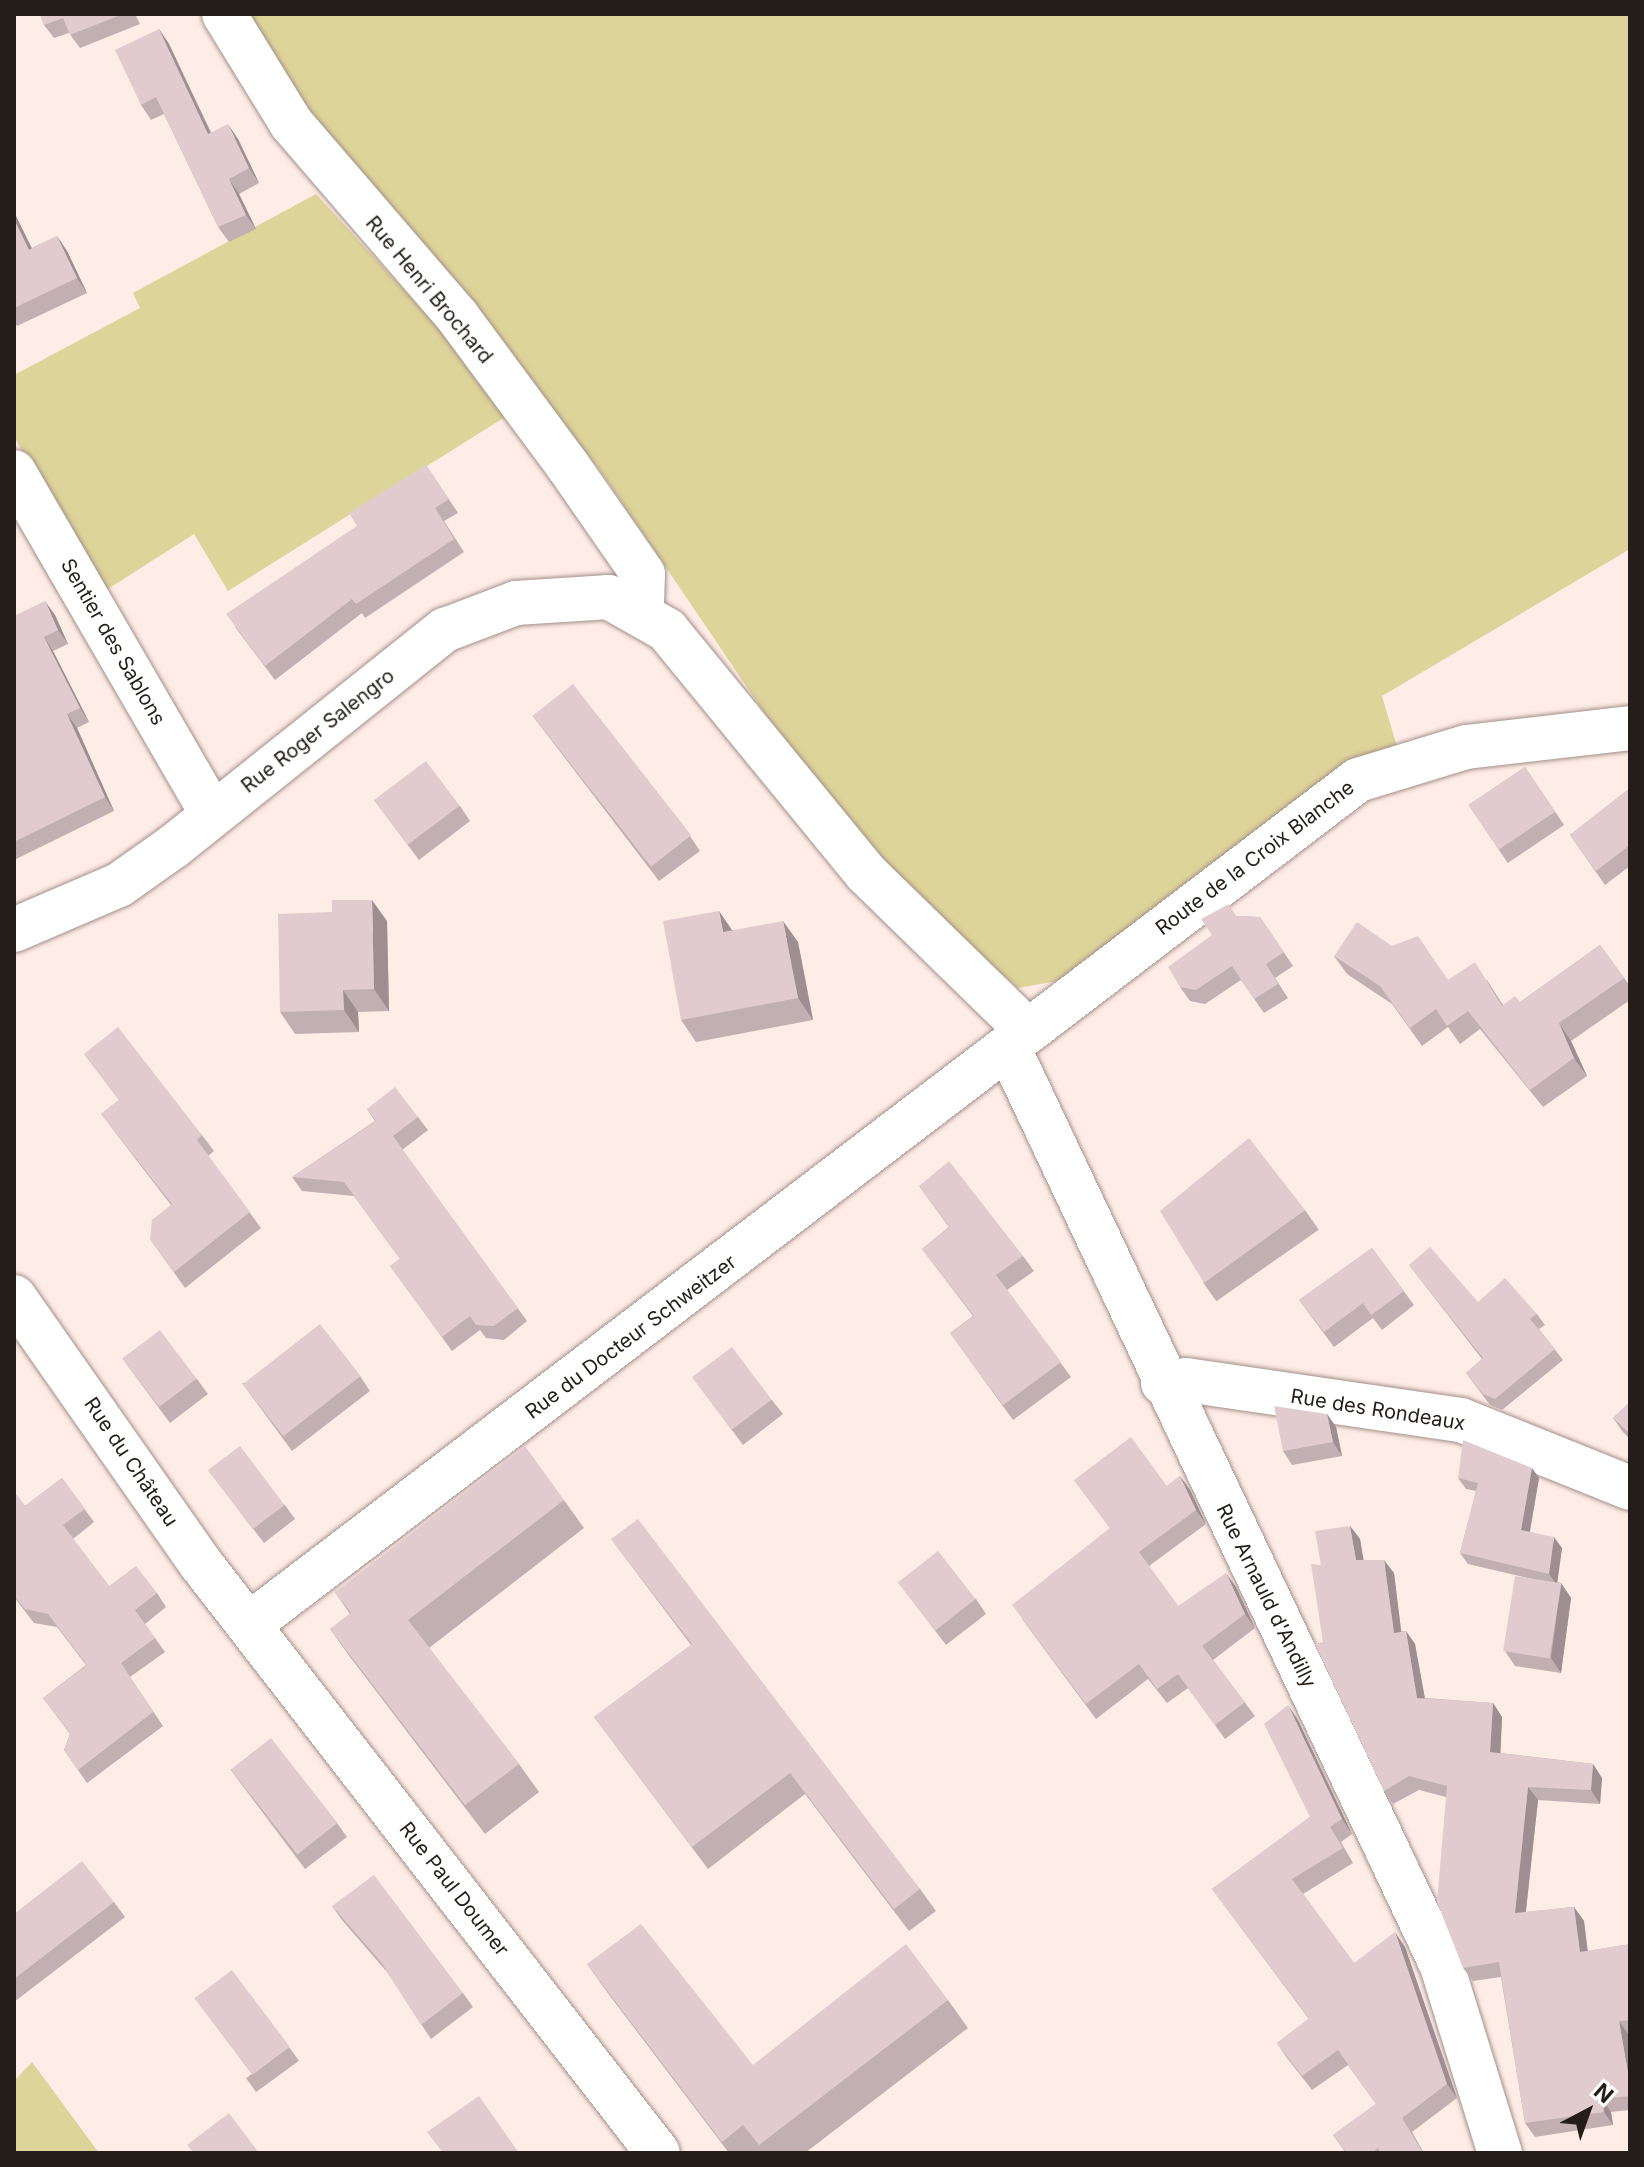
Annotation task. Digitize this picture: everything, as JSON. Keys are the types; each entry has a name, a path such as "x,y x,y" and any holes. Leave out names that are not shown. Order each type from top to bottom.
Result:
{"street":[{"name":"Rue Henri Brochard","path":"224,14 291,123 364,214 457,316 568,466 643,574 642,610"},
{"name":"Sentier des Sablons","path":"14,472 212,813"},
{"name":"Rue Roger Salengro","path":"14,930 119,885 445,630 559,596 609,597 642,610"},
{"path":"642,610 667,630 866,873 1019,1040"},
{"name":"Route de la Croix Blanche","path":"1019,1040 1358,780 1466,747 1630,728"},
{"name":"Rue Arnauld d'Andilly","path":"1019,1040 1163,1383 1442,1966 1500,2153"},
{"name":"Rue du Docteur Schweitzer","path":"251,1623 1019,1040"},
{"name":"Rue du Château","path":"14,1297 151,1496 251,1623"},
{"name":"Rue des Rondeaux","path":"1163,1383 1186,1380 1461,1420 1630,1488"},
{"name":"Rue Paul Doumer","path":"251,1623 658,2153"}],"shaded area":[{"path":"241,14 1630,14 1630,549 1382,696 1400,757 1205,871 1057,981 1018,988 854,845 600,470 299,114"},
{"path":"316,194 447,337 505,417 228,591 194,534 97,596 14,436 14,375 140,308 133,293"},
{"path":"32,2062 99,2153 14,2153 14,2081"}],"building":[{"path":"40,14 123,14 70,35 63,18 44,25"},
{"path":"159,29 208,134 228,124 249,168 229,179 246,215 218,227 156,97 141,105 115,50"},
{"path":"14,219 29,250 57,236 77,278 14,308"},
{"path":"426,465 449,499 435,508 454,539 356,604 352,599 265,666 226,614 357,526 349,513"},
{"path":"45,601 58,630 44,637 80,708 67,714 105,797 14,842 14,616"},
{"path":"573,684 691,835 651,867 533,715"},
{"path":"426,761 460,806 408,845 374,800"},
{"path":"1525,767 1555,812 1499,850 1469,805"},
{"path":"1630,788 1630,845 1596,871 1570,835"},
{"path":"332,900 372,900 374,989 343,990 344,1010 280,1012 278,914 332,912"},
{"path":"1229,904 1236,916 1260,917 1284,952 1266,964 1278,984 1254,999 1232,966 1196,990 1180,987 1168,967 1212,935 1201,919"},
{"path":"719,911 723,932 783,921 798,998 681,1020 663,921"},
{"path":"1357,922 1392,946 1418,936 1448,980 1475,962 1502,1006 1515,996 1520,1002 1600,945 1624,978 1559,1023 1574,1058 1530,1090 1468,1011 1447,1026 1436,1009 1410,1028 1380,986 1334,956"},
{"path":"118,1027 202,1135 197,1140 250,1212 174,1272 150,1239 152,1220 172,1204 101,1114 119,1100 84,1054"},
{"path":"395,1087 418,1117 393,1136 518,1308 494,1326 476,1325 470,1316 442,1337 390,1266 400,1259 344,1182 292,1177 376,1121 367,1109"},
{"path":"1249,1138 1305,1210 1204,1283 1160,1211"},
{"path":"949,1161 1023,1256 996,1275 1061,1362 1003,1405 950,1333 974,1316 922,1249 950,1227 919,1186"},
{"path":"1430,1247 1478,1302 1505,1278 1537,1314 1530,1319 1555,1349 1495,1399 1483,1394 1466,1373 1483,1358 1409,1265"},
{"path":"1372,1248 1404,1291 1371,1315 1363,1303 1324,1332 1299,1300"},
{"path":"320,1324 361,1376 283,1436 243,1384"},
{"path":"160,1330 197,1379 159,1407 122,1358"},
{"path":"732,1347 772,1400 732,1430 692,1377"},
{"path":"1630,1402 1630,1434 1613,1418"},
{"path":"1274,1406 1327,1414 1333,1442 1283,1451"},
{"path":"1131,1437 1167,1486 1180,1476 1196,1510 1139,1552 1178,1606 1226,1573 1245,1614 1202,1646 1245,1702 1215,1725 1178,1674 1157,1689 1139,1664 1086,1704 1012,1605 1110,1528 1074,1480"},
{"path":"1463,1440 1532,1468 1521,1530 1554,1537 1549,1574 1460,1553 1478,1483 1458,1478"},
{"path":"240,1446 285,1505 253,1529 208,1470"},
{"path":"525,1446 564,1500 408,1620 519,1764 465,1805 330,1629 351,1613 335,1592"},
{"path":"62,1478 85,1509 63,1525 109,1586 136,1566 157,1593 135,1610 155,1638 121,1663 153,1712 78,1770 64,1750 70,1733 43,1698 87,1665 48,1614 25,1609 14,1596 14,1492 25,1506"},
{"path":"638,1519 920,1889 894,1909 790,1773 692,1847 594,1717 692,1644 611,1539"},
{"path":"1350,1526 1356,1560 1384,1560 1394,1633 1406,1631 1417,1698 1493,1703 1490,1752 1593,1764 1591,1790 1528,1787 1515,1913 1574,1907 1580,1952 1630,1944 1630,2020 1619,2021 1630,2096 1602,2099 1604,2112 1525,2123 1499,1962 1463,1968 1437,1902 1447,1786 1409,1776 1384,1791 1315,1644 1323,1642 1311,1564 1321,1565 1315,1531"},
{"path":"938,1551 976,1599 935,1630 898,1582"},
{"path":"1515,1576 1561,1583 1550,1658 1503,1651"},
{"path":"1288,1705 1342,1819 1330,1827 1343,1848 1292,1879 1354,1963 1395,1932 1447,2084 1402,2118 1423,2153 1381,2153 1378,2148 1372,2153 1347,2153 1333,2135 1376,2104 1338,2050 1302,2076 1277,2043 1309,2018 1212,1889 1310,1817 1264,1724"},
{"path":"271,1738 337,1823 297,1855 231,1769"},
{"path":"82,1861 114,1902 14,1979 14,1914"},
{"path":"374,1875 463,1993 421,2025 381,1962 332,1906"},
{"path":"641,1924 753,2065 906,1944 948,2000 759,2145 743,2125 722,2142 587,1964"},
{"path":"232,1970 290,2047 252,2075 194,1998"},
{"path":"479,2096 519,2153 443,2153 427,2132"},
{"path":"229,2113 259,2153 194,2153 187,2145"}]}
